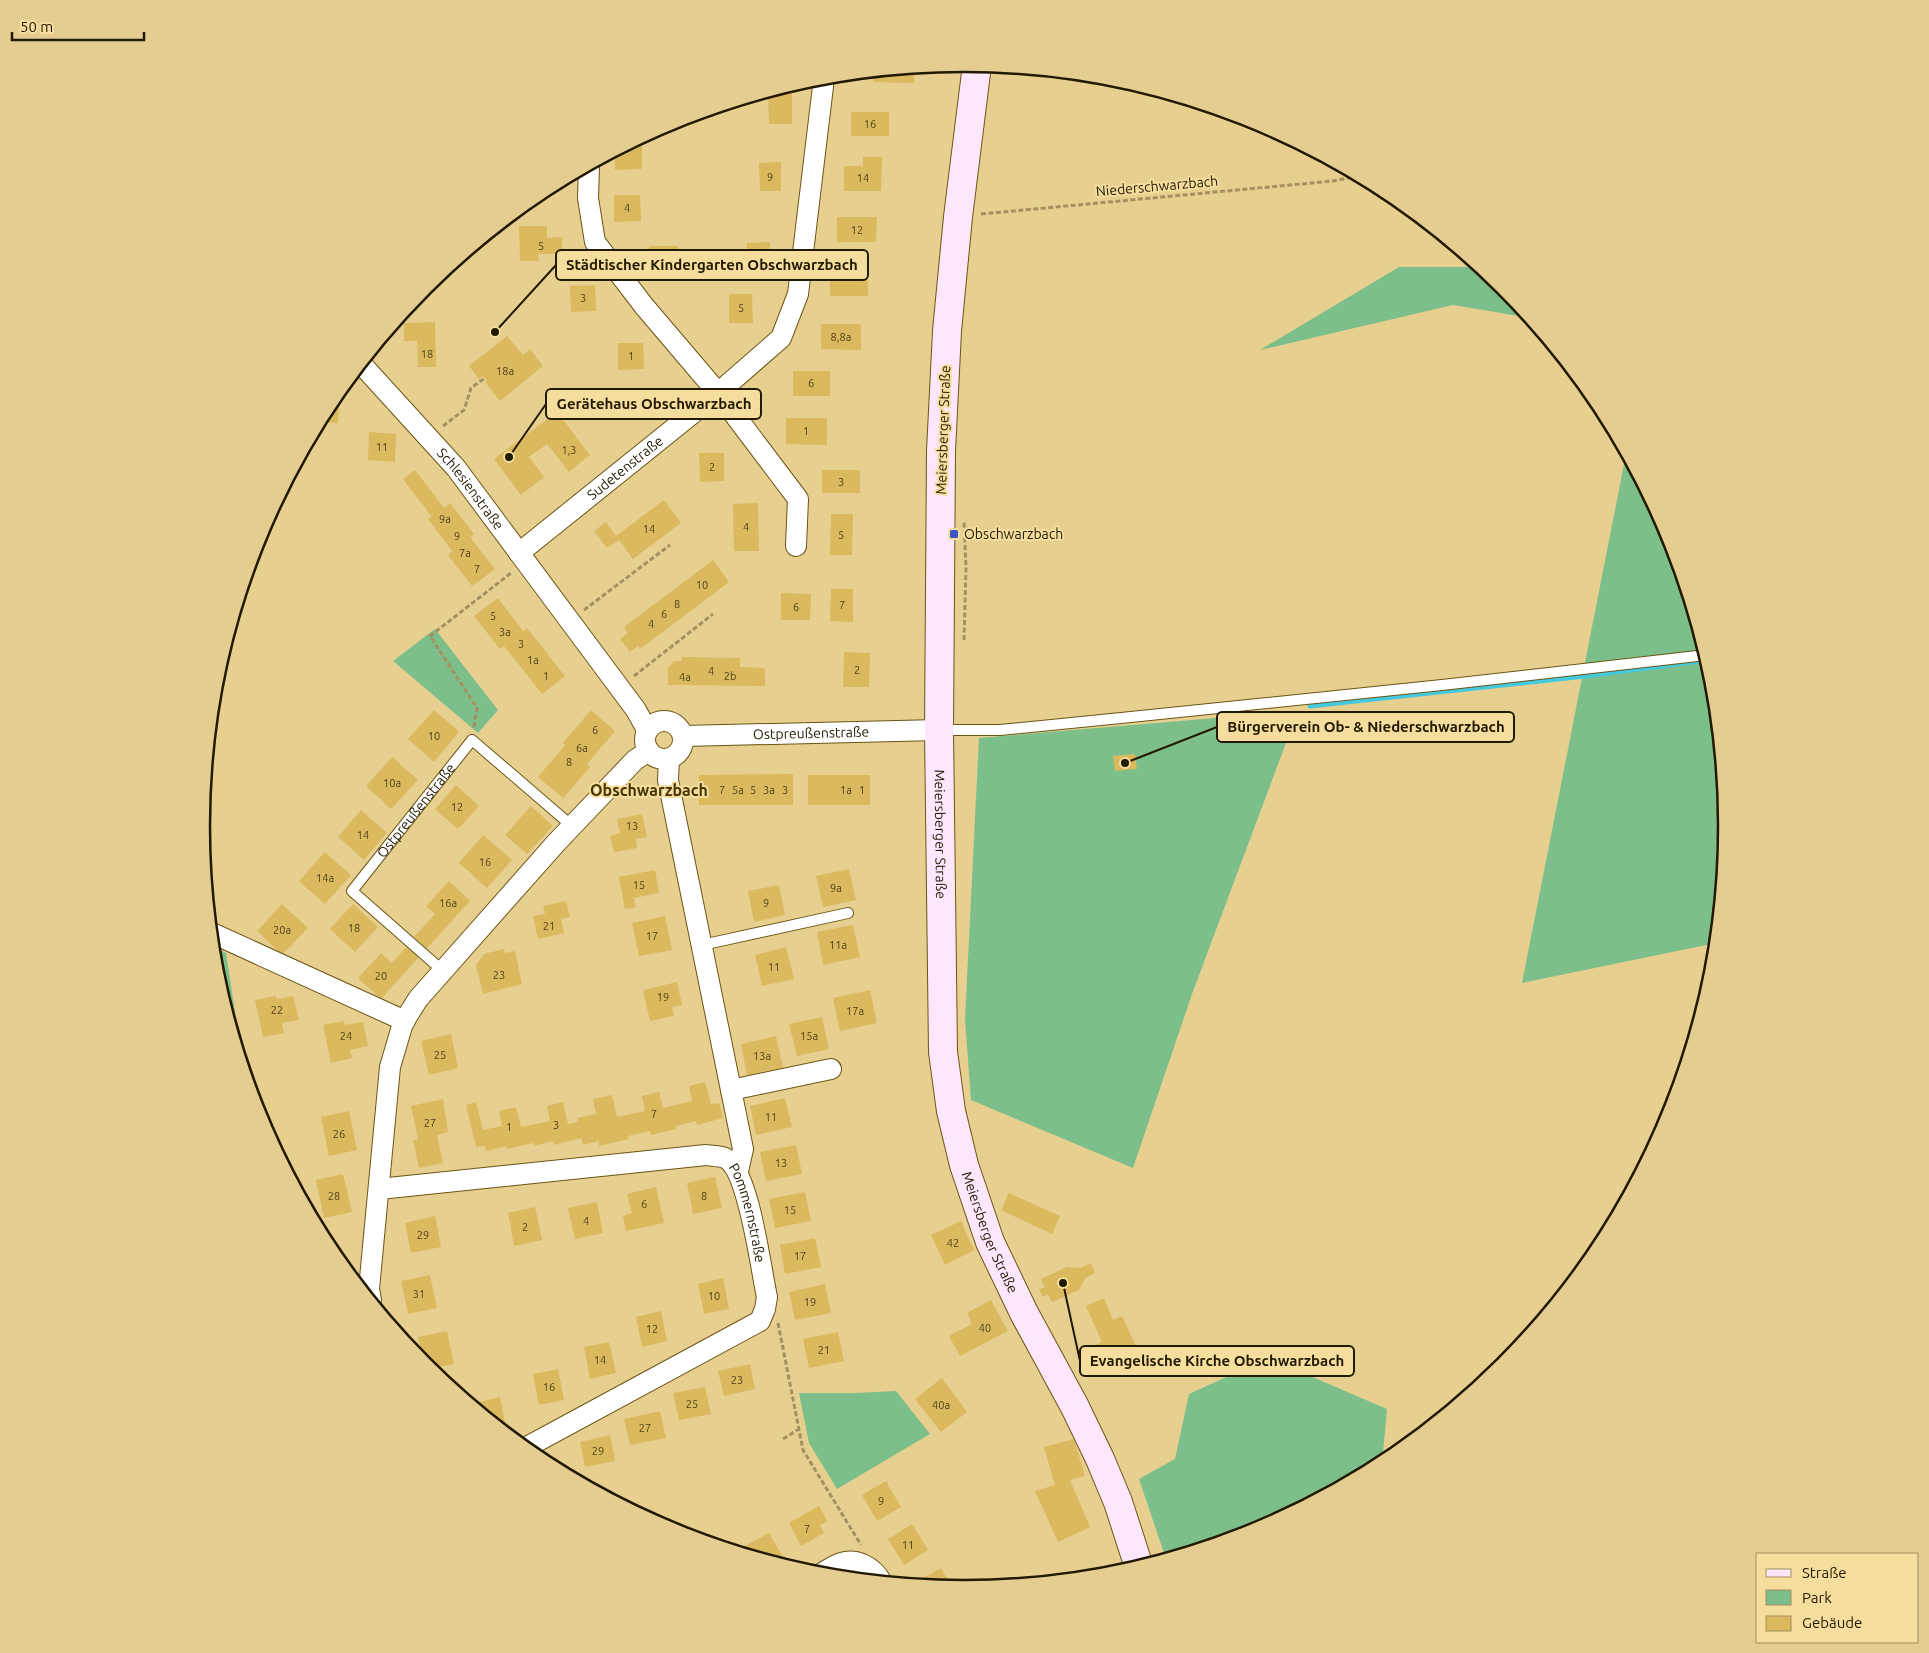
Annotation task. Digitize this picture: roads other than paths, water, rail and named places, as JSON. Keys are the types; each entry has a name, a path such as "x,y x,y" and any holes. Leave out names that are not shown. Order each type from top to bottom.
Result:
{"main road":[{"name":"Meiersberger Straße","path":"976,72 958,217 947,331 941,451 939,730 943,1052 951,1111 964,1165 984,1227 1024,1313 1075,1407 1100,1459 1118,1502 1137,1560"}],"street":[{"name":"Sudetenstraße","path":"522,557 781,338 798,294 823,86"},
{"path":"589,173 588,198 595,242 644,306 718,393 798,499 796,546"},
{"name":"Schlesienstraße","path":"365,368 456,468 636,710 647,730"},
{"path":"659,721 667,721 674,724 683,736 680,750 668,759 654,757 645,745 647,730 659,721"},
{"name":"Ostpreußenstraße","path":"683,736 939,730"},
{"path":"369,1290 390,1067 405,1020 418,999 572,826 635,760 649,751"},
{"path":"668,759 668,780 744,1149 738,1171"},
{"path":"219,936 405,1020"},
{"path":"731,1090 831,1069"},
{"name":"Pommernstraße","path":"379,1189 706,1155 726,1158 738,1171 746,1192 767,1297 765,1310 760,1321 533,1444"},
{"path":"832,1568 841,1563 859,1562 876,1575"}],"lane":[{"path":"939,730 1000,730 1084,722 1442,685 1699,656"},
{"name":"Ostpreußenstraße","path":"443,971 352,891 472,740 572,826"},
{"path":"702,945 848,914"}],"waterway":[{"path":"1310,706 1585,676 1700,661"}],"place":[{"name":"Städtischer Kindergarten Obschwarzbach","path":"495,332"},
{"name":"Gerätehaus Obschwarzbach","path":"509,457"},
{"name":"Obschwarzbach","path":"954,534"},
{"name":"Bürgerverein Ob- & Niederschwarzbach","path":"1125,763"},
{"name":"Evangelische Kirche Obschwarzbach","path":"1063,1283"}],"district":[{"name":"Obschwarzbach","path":"649,790"}]}
